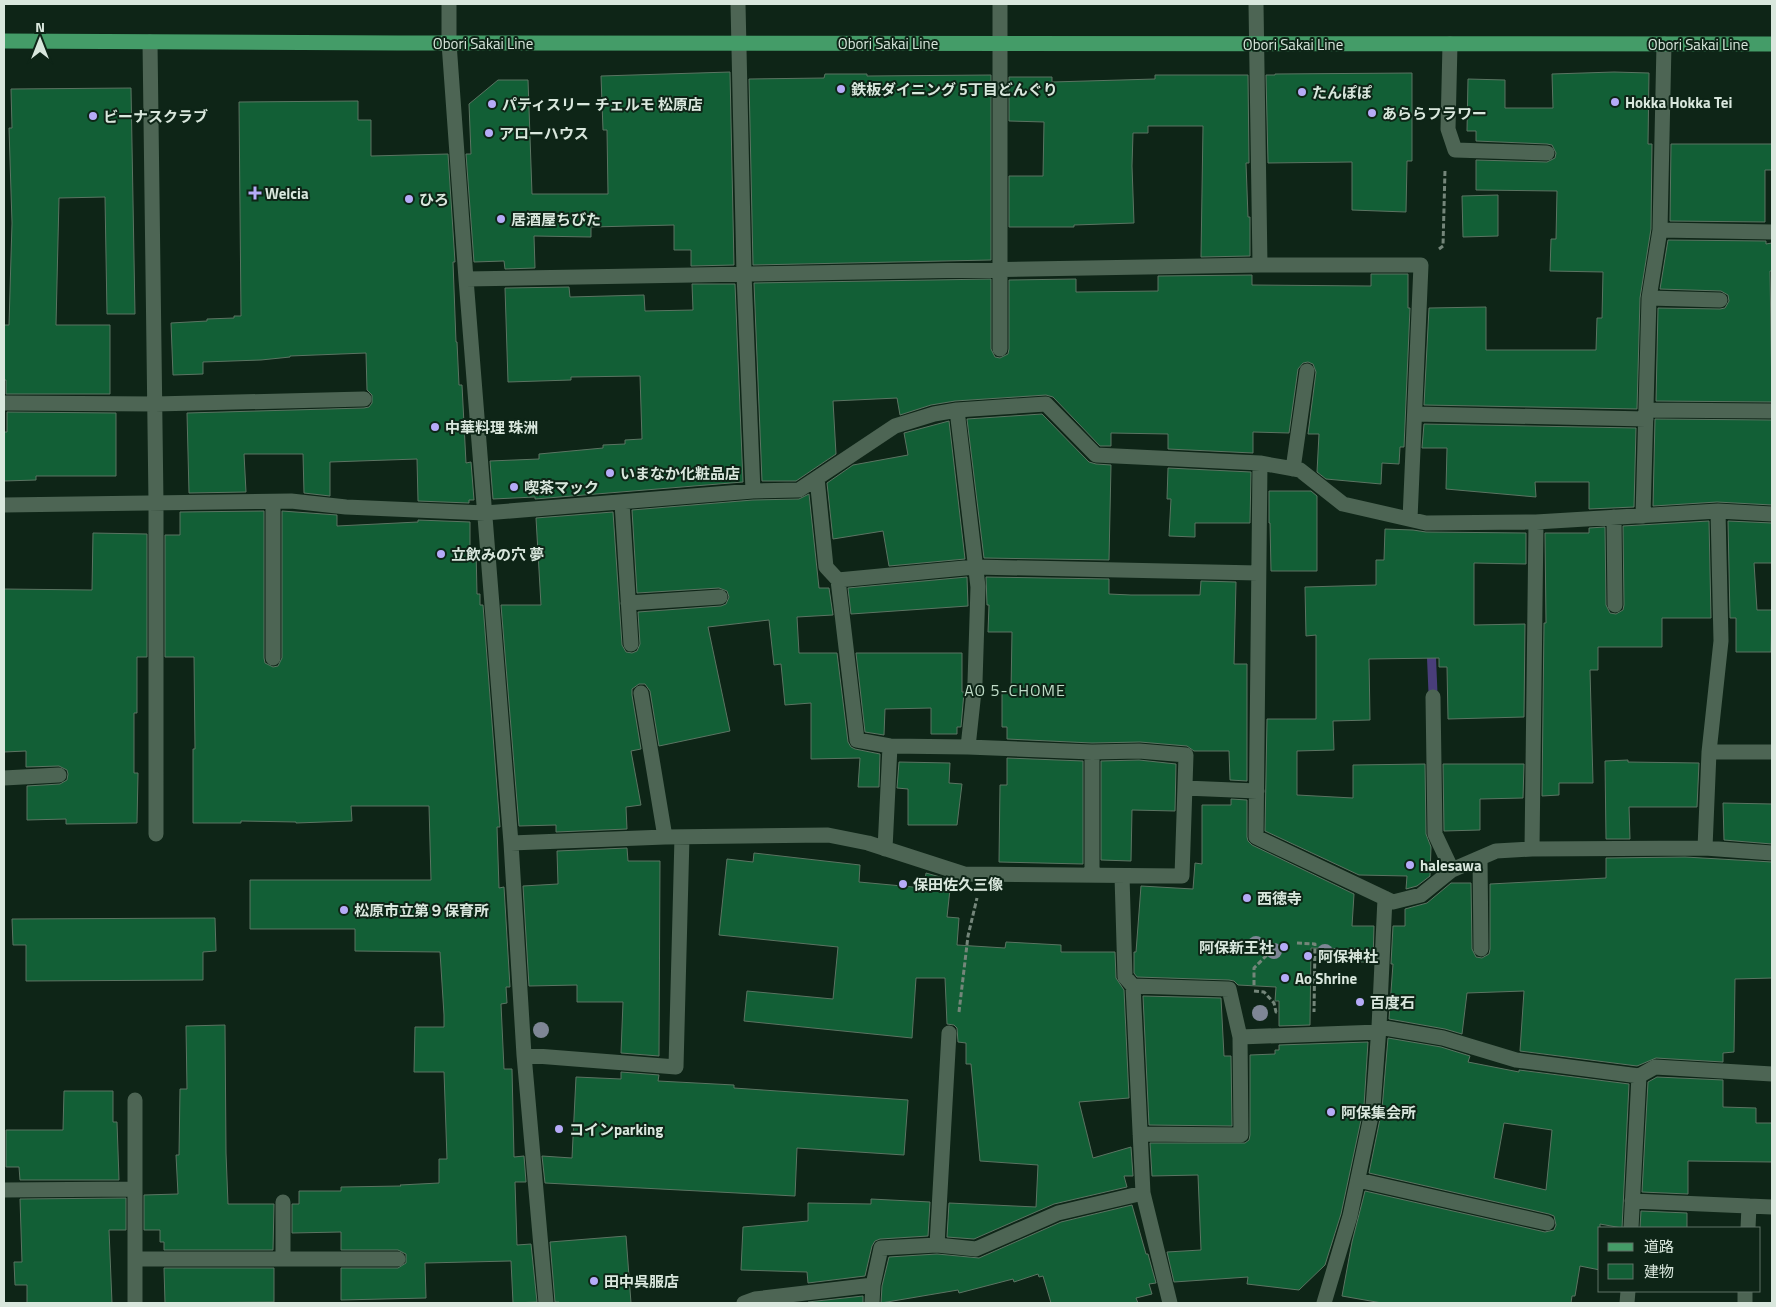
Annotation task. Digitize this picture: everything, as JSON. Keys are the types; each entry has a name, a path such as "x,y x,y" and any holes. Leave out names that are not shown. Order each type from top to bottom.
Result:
{"main road":[{"name":"Obori Sakai Line","path":"4,41 1772,44"}],"street":[{"path":"449,4 449,43 466,279 511,843 524,1055 546,1303"},
{"path":"738,4 744,274 753,491"},
{"path":"1000,4 1000,349"},
{"path":"1256,4 1260,265"},
{"path":"150,42 156,503 156,834"},
{"path":"1450,44 1448,129 1456,150 1547,153"},
{"path":"1643,516 1649,298 1660,230 1664,44"},
{"path":"1660,230 1772,232"},
{"path":"466,279 1260,265 1421,265 1410,519"},
{"path":"1649,298 1720,300"},
{"path":"1293,469 1307,371"},
{"path":"4,403 155,404 364,399"},
{"path":"4,505 291,501 346,508 485,513 753,491 799,490 896,426 934,414 957,410 1046,404 1096,456 1260,463 1300,470 1343,504 1426,523 1536,522 1718,511 1772,514"},
{"path":"957,410 978,587 975,682 968,747"},
{"path":"1414,414 1646,415 1772,411"},
{"path":"1260,463 1256,837 1393,902 1421,895 1452,870 1496,851 1705,848 1772,852"},
{"path":"511,843 665,837 828,834 868,843 964,874 1182,876 1186,756 1139,751 1092,752 890,746 857,740 838,580 826,567 817,478"},
{"path":"273,502 273,658"},
{"path":"622,503 631,644"},
{"path":"1705,848 1710,752 1721,641 1718,511"},
{"path":"1614,517 1615,605"},
{"path":"1532,849 1536,522"},
{"path":"838,580 975,567 1258,573"},
{"path":"628,603 720,597"},
{"path":"641,693 665,837"},
{"path":"1433,697 1435,834 1452,870"},
{"path":"885,849 890,746"},
{"path":"1092,752 1092,875"},
{"path":"1710,752 1772,752"},
{"path":"4,778 59,775"},
{"path":"1184,788 1257,791"},
{"path":"524,1055 676,1067 682,837"},
{"path":"1480,858 1481,949"},
{"path":"1122,876 1125,977 1133,986 1143,1193 1170,1303"},
{"path":"1324,1303 1350,1216 1373,1107 1379,1030 1385,898"},
{"path":"1133,986 1229,989 1240,1037 1242,1134 1140,1134"},
{"path":"1240,1037 1379,1030 1443,1038 1516,1060 1639,1076 1656,1067 1772,1074"},
{"path":"937,1245 949,1033"},
{"path":"1631,1227 1639,1076"},
{"path":"135,1100 135,1303"},
{"path":"1358,1180 1547,1223"},
{"path":"4,1190 135,1189"},
{"path":"872,1303 873,1285 881,1248 937,1245 976,1249 1058,1213 1143,1193"},
{"path":"1632,1201 1772,1207"},
{"path":"283,1202 283,1258"},
{"path":"1748,1227 1749,1206"},
{"path":"135,1259 398,1258"},
{"path":"744,1303 754,1299 873,1285"}],"path":[{"path":"1421,265 1443,246 1445,169 1456,150"},
{"path":"949,1033 960,1011 968,936 982,875"},
{"path":"1297,943 1315,944 1314,1012 1306,1012"},
{"path":"1279,953 1267,955 1254,968 1254,992 1264,992 1270,999 1276,1012 1280,1012"},
{"path":"1314,980 1360,980"}],"building":[{"path":"730,72 734,265 691,266 691,250 674,250 674,225 591,227 591,237 534,236 535,268 505,269 504,261 474,262 466,154 471,154 469,104 498,80 528,80 532,194 608,194 607,130 603,130 601,76"},
{"path":"1412,73 1412,161 1407,161 1406,212 1352,210 1352,162 1268,163 1266,75"},
{"path":"1649,73 1648,144 1652,144 1651,229 1640,298 1637,409 1424,405 1429,308 1486,307 1486,350 1596,350 1597,318 1602,318 1603,272 1550,271 1551,239 1556,239 1557,191 1476,190 1476,160 1547,162 1555,158 1556,153 1552,145 1547,144 1476,141 1476,131 1467,131 1468,79 1505,80 1505,108 1553,108 1552,74"},
{"path":"825,74 867,74 867,76 991,75 991,260 753,265 749,79 824,78"},
{"path":"1155,75 1248,75 1249,163 1246,163 1248,217 1250,217 1250,256 1201,257 1203,126 1148,126 1148,133 1133,133 1134,223 1074,225 1074,227 1009,227 1009,176 1043,176 1044,122 1009,121 1009,77 1052,77 1052,82 1155,79"},
{"path":"131,88 135,314 107,314 105,197 59,198 56,325 110,325 110,394 6,394 6,380 4,380 4,325 9,325 12,223 9,128 12,128 11,89"},
{"path":"358,101 358,120 371,120 371,156 448,154 455,262 453,262 459,385 462,385 466,463 471,462 474,500 469,500 469,503 418,501 417,459 330,462 330,496 304,493 303,454 244,454 246,492 189,493 187,413 364,408 369,407 372,403 372,395 367,390 366,353 203,362 203,374 173,375 171,323 207,321 207,319 241,316 239,102"},
{"path":"1671,144 1772,144 1772,170 1765,170 1765,222 1670,221"},
{"path":"1498,195 1498,236 1463,237 1462,196"},
{"path":"1668,240 1766,241 1766,244 1772,243 1772,271 1770,271 1772,402 1656,401 1658,308 1720,309 1725,308 1729,301 1728,295 1721,291 1660,289"},
{"path":"1371,274 1408,274 1408,308 1410,308 1404,447 1400,447 1399,464 1382,463 1381,484 1326,479 1317,472 1319,434 1308,434 1316,372 1313,364 1308,362 1303,363 1298,369 1289,433 1253,432 1253,453 1168,449 1168,434 1111,433 1111,446 1100,446 1053,397 1046,395 955,401 931,405 900,415 897,398 833,401 836,454 796,481 762,481 754,283 991,279 991,349 995,357 1000,358 1008,354 1009,349 1009,280 1076,279 1076,292 1158,291 1158,276 1252,275 1252,285 1371,286"},
{"path":"692,284 735,284 743,482 535,499 535,497 493,499 490,461 539,459 539,454 603,448 603,445 625,444 625,440 642,439 640,376 571,377 571,380 508,382 505,288 569,287 570,297 644,295 645,311 693,310"},
{"path":"7,412 116,413 116,476 36,476 36,480 4,481 4,432 7,432"},
{"path":"1042,414 1089,462 1111,465 1109,560 984,558 967,419"},
{"path":"1655,419 1772,420 1772,505 1717,502 1653,506"},
{"path":"949,421 965,559 889,566 883,531 833,539 827,483 853,465 908,455 904,433"},
{"path":"1424,424 1636,428 1634,507 1589,509 1589,482 1535,482 1536,497 1446,489 1447,448 1422,448"},
{"path":"1168,468 1251,472 1250,523 1195,523 1195,537 1169,536 1171,499 1167,499"},
{"path":"1269,491 1311,491 1317,496 1317,571 1271,571"},
{"path":"809,494 819,588 829,588 833,615 797,617 799,653 837,653 848,742 855,749 880,754 879,787 858,787 860,758 811,759 811,703 785,705 781,664 774,665 769,620 708,627 730,731 659,746 650,691 645,684 639,684 632,689 641,749 631,751 641,805 626,807 627,829 556,832 556,825 519,826 501,605 541,605 536,518 613,512 622,645 626,652 632,653 637,651 640,644 638,612 721,606 726,604 729,597 727,591 719,588 637,593 632,510 753,500 799,499"},
{"path":"264,511 264,658 265,663 273,667 278,666 282,658 282,511 337,515 337,526 418,522 418,520 470,522 470,548 476,548 477,594 480,594 480,605 483,605 500,827 497,827 499,888 504,887 510,987 506,987 507,1003 501,1004 504,1069 512,1069 514,1157 524,1156 526,1182 515,1182 517,1245 531,1244 537,1302 513,1303 511,1261 425,1263 426,1298 341,1300 341,1268 398,1268 406,1263 406,1254 398,1250 341,1250 341,1232 292,1233 292,1204 299,1204 299,1191 341,1191 341,1187 439,1183 439,1159 447,1159 444,1072 414,1072 415,1027 444,1027 444,1015 440,952 355,951 355,929 250,929 250,880 431,880 429,806 351,806 352,821 193,823 193,749 195,749 194,657 165,657 165,535 180,535 180,512"},
{"path":"1709,521 1711,618 1662,618 1662,647 1598,647 1598,670 1590,670 1593,783 1559,783 1559,795 1542,796 1544,623 1546,623 1545,533 1589,533 1589,528 1605,527 1606,605 1610,613 1616,614 1623,610 1624,605 1623,526"},
{"path":"1728,521 1772,523 1772,563 1754,563 1757,610 1772,610 1771,652 1736,652 1736,618 1730,618"},
{"path":"1385,529 1426,532 1526,533 1526,564 1474,563 1474,625 1525,624 1524,717 1448,719 1447,667 1439,667 1439,658 1369,659 1370,720 1333,721 1334,750 1297,751 1297,795 1353,798 1353,765 1425,764 1426,834 1431,847 1430,876 1417,886 1406,889 1407,876 1359,875 1265,831 1267,719 1316,719 1316,635 1306,636 1305,587 1376,585 1376,560 1384,560"},
{"path":"93,533 147,534 147,657 137,657 137,713 134,713 134,773 138,773 137,823 66,824 66,819 27,820 27,786 60,784 67,780 68,774 67,770 59,766 26,767 26,751 4,752 4,589 92,590"},
{"path":"967,577 968,606 851,614 848,588"},
{"path":"986,577 1109,579 1109,594 1131,595 1200,595 1201,581 1236,582 1234,664 1247,664 1247,781 1230,780 1229,751 1194,751 1187,746 1140,742 1092,743 1007,739 1007,727 1002,727 1002,692 1011,692 1012,632 988,632 989,605 987,605"},
{"path":"856,653 962,653 962,692 964,692 961,727 957,727 957,734 931,734 931,708 885,709 884,735 865,732"},
{"path":"1007,758 1083,761 1083,864 999,862 1000,785 1007,785"},
{"path":"1139,760 1176,764 1175,811 1132,810 1131,861 1101,860 1101,761"},
{"path":"1628,760 1628,762 1699,763 1697,807 1629,807 1630,839 1606,839 1605,761"},
{"path":"899,762 950,763 949,783 962,784 957,825 908,825 908,789 897,788"},
{"path":"1443,764 1524,764 1523,798 1480,799 1480,830 1444,831"},
{"path":"1231,799 1247,800 1247,837 1252,845 1354,894 1352,926 1374,926 1373,962 1361,962 1361,949 1311,948 1310,1025 1279,1026 1279,1001 1275,1001 1276,987 1238,985 1234,981 1229,980 1137,977 1134,973 1134,952 1136,952 1141,886 1193,889 1195,863 1202,864 1202,805 1231,805"},
{"path":"1723,803 1772,804 1772,844 1724,840"},
{"path":"627,848 628,861 660,861 659,1056 621,1053 623,1002 577,1002 577,985 529,986 523,886 558,884 557,851"},
{"path":"754,853 860,865 859,882 924,888 926,873 951,880 947,917 959,918 957,945 1005,948 1006,942 1061,945 1061,952 1115,952 1116,978 1124,990 1129,1098 1079,1102 1093,1158 1131,1147 1133,1176 1124,1176 1127,1187 1054,1204 974,1239 947,1237 949,1203 1036,1207 1038,1165 980,1161 971,1064 966,1064 966,1043 958,1042 957,1028 954,1025 947,1024 945,978 916,978 912,1038 744,1021 747,991 833,999 838,947 719,935 727,859 753,862"},
{"path":"1685,857 1772,862 1772,978 1735,979 1734,1052 1723,1053 1723,1062 1656,1058 1637,1066 1520,1051 1524,991 1467,993 1462,1034 1389,1019 1393,964 1391,964 1393,926 1405,926 1405,909 1427,903 1451,883 1471,883 1472,949 1476,957 1482,958 1489,954 1490,949 1490,884 1606,878 1606,858"},
{"path":"215,918 216,951 203,952 203,980 26,981 26,945 13,945 12,919"},
{"path":"1143,996 1221,998 1224,1056 1231,1056 1232,1126 1149,1125"},
{"path":"225,1025 228,1204 274,1204 273,1250 164,1250 164,1242 160,1242 160,1230 144,1230 144,1195 178,1194 176,1155 179,1155 180,1089 187,1089 186,1026"},
{"path":"1388,1038 1441,1047 1470,1056 1468,1062 1519,1072 1519,1070 1629,1084 1622,1227 1600,1224 1600,1227 1598,1227 1598,1270 1580,1266 1575,1296 1572,1296 1571,1303 1382,1303 1342,1296 1352,1242 1365,1191 1545,1232 1554,1230 1556,1225 1554,1216 1549,1214 1369,1173 1382,1109","holes":["1504,1123 1552,1130 1546,1190 1494,1178"]},
{"path":"1368,1042 1364,1106 1341,1214 1325,1265 1299,1290 1247,1284 1248,1277 1174,1282 1167,1252 1201,1250 1198,1175 1152,1176 1150,1143 1245,1143 1249,1140 1250,1135 1250,1055 1275,1054 1275,1050 1279,1050 1279,1045"},
{"path":"621,1072 659,1075 658,1081 734,1085 734,1088 908,1100 904,1155 797,1148 795,1196 545,1183 542,1156 572,1158 576,1077 621,1079"},
{"path":"1657,1077 1723,1080 1723,1107 1756,1108 1756,1123 1772,1123 1772,1162 1688,1161 1688,1194 1642,1192 1648,1082"},
{"path":"64,1091 113,1091 113,1122 117,1122 119,1180 20,1180 19,1167 6,1167 6,1130 63,1130"},
{"path":"126,1198 126,1230 109,1230 112,1303 27,1303 27,1285 15,1285 14,1262 22,1262 20,1199"},
{"path":"871,1199 930,1202 928,1236 880,1239 875,1241 872,1246 865,1276 808,1283 807,1272 741,1270 743,1227 808,1221 808,1203 871,1204"},
{"path":"1132,1205 1156,1283 1149,1284 1152,1294 1136,1298 1138,1303 1051,1303 1043,1276 1039,1277 1038,1274 1014,1282 1013,1279 959,1293 958,1290 881,1303 882,1286 889,1257 937,1254 979,1258 1061,1222"},
{"path":"1641,1211 1687,1213 1687,1227 1640,1227"},
{"name":"田中呉服店","path":"626,1236 631,1303 555,1302 550,1242"},
{"path":"164,1268 274,1268 274,1302 165,1303"},
{"path":"863,1296 863,1303 808,1303 808,1302"}],"waterway":[{"path":"1431,646 1433,693"}],"place":[{"name":"鉄板ダイニング 5丁目どんぐり","path":"841,89"},
{"name":"たんぽぽ","path":"1302,92"},
{"name":"Hokka Hokka Tei","path":"1615,102"},
{"name":"パティスリー チェルモ 松原店","path":"492,104"},
{"name":"あららフラワー","path":"1372,113"},
{"name":"ビーナスクラブ","path":"93,116"},
{"name":"アローハウス","path":"489,133"},
{"name":"Welcia","path":"255,193"},
{"name":"ひろ","path":"409,199"},
{"name":"居酒屋ちびた","path":"501,219"},
{"name":"中華料理 珠洲","path":"435,427"},
{"name":"いまなか化粧品店","path":"610,473"},
{"name":"喫茶マック","path":"514,487"},
{"name":"立飲みの穴 夢","path":"441,554"},
{"name":"halesawa","path":"1410,865"},
{"name":"保田佐久三像","path":"903,884"},
{"name":"西徳寺","path":"1247,898"},
{"name":"松原市立第９保育所","path":"344,910"},
{"name":"阿保新王社","path":"1284,947"},
{"name":"阿保神社","path":"1308,956"},
{"name":"Ao Shrine","path":"1285,978"},
{"name":"百度石","path":"1360,1002"},
{"name":"阿保集会所","path":"1331,1112"},
{"name":"コインparking","path":"559,1129"},
{"name":"田中呉服店","path":"594,1281"}],"district":[{"name":"AO 5-CHOME","path":"1015,690"}]}
